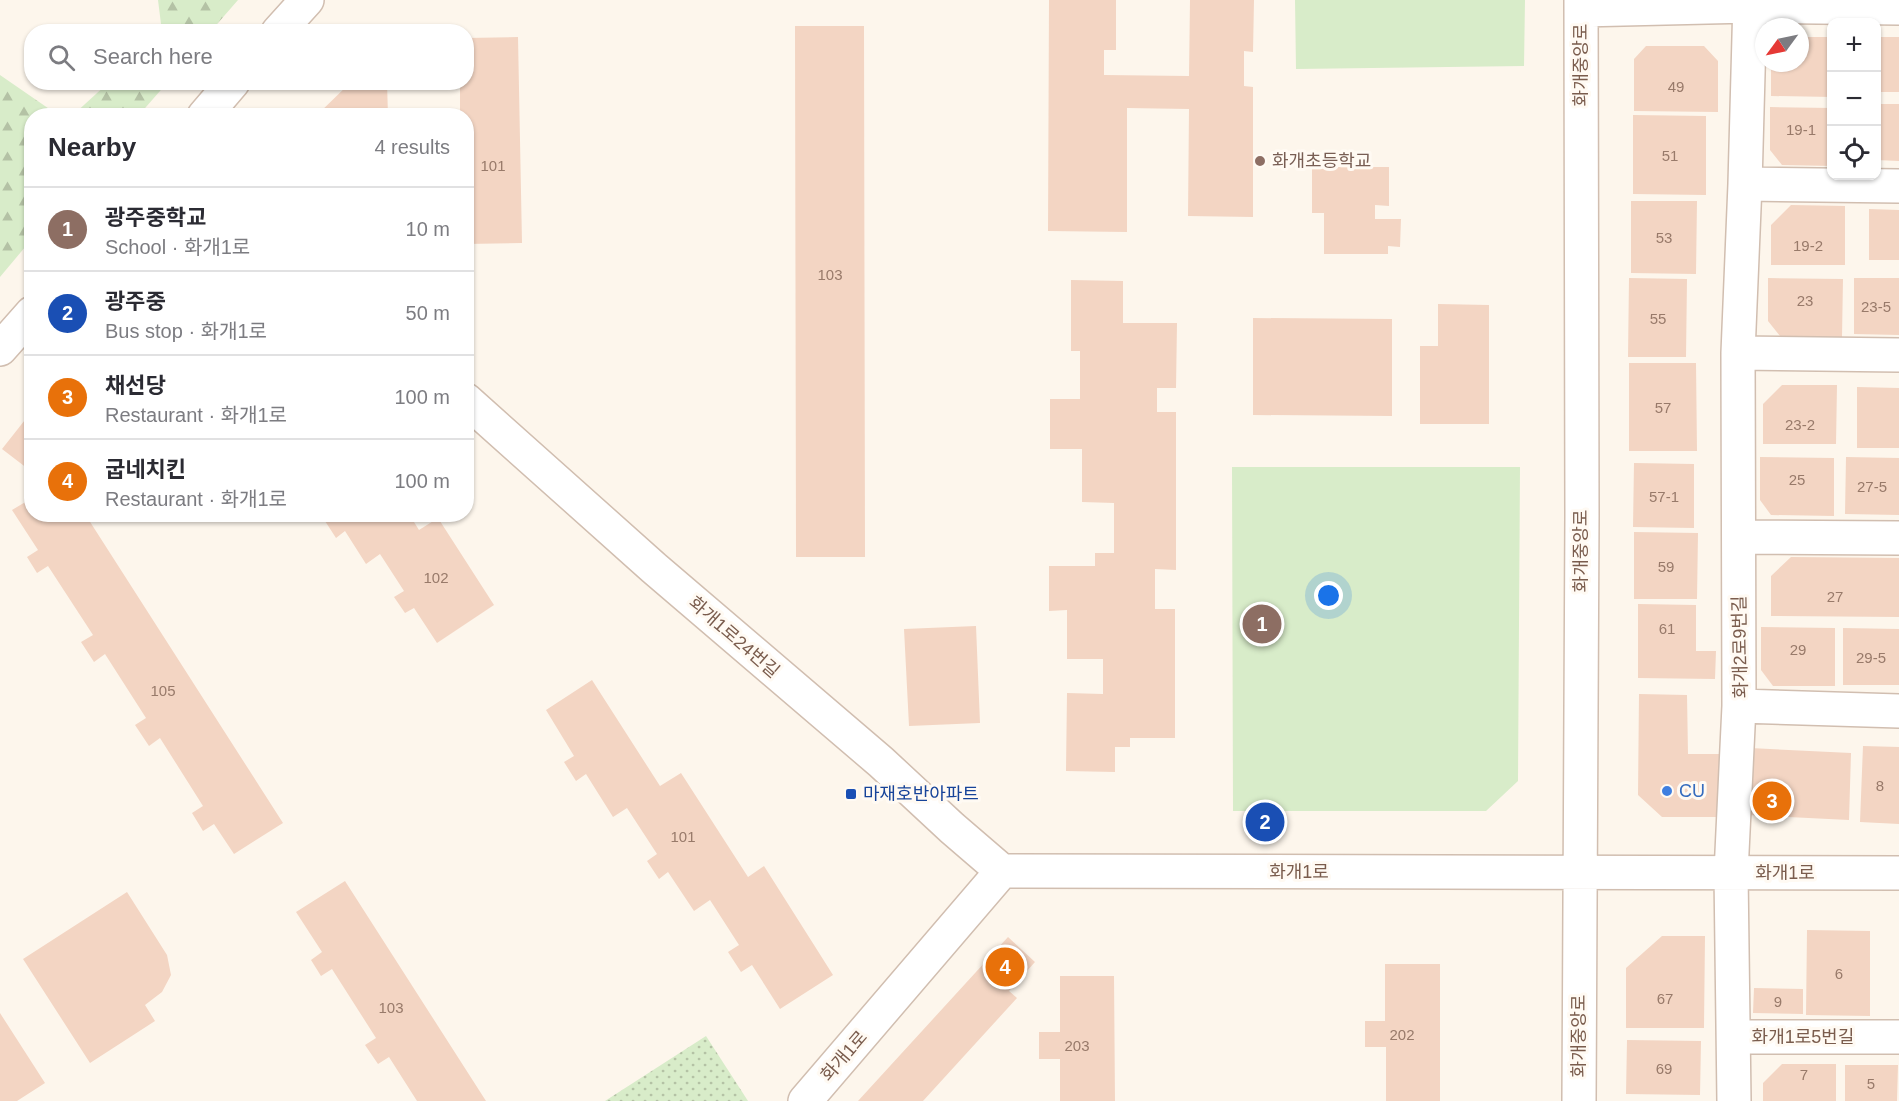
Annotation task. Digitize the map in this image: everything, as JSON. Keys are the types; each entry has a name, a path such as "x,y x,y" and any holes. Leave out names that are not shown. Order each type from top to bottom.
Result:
{"street":[{"path":"285,24 307,0"},
{"path":"1581,5 1750,3 1899,9"},
{"name":"화개2로9번길","path":"1750,3 1738,353 1738,706 1899,711"},
{"name":"화개중앙로","path":"1579,1101 1582,527 1581,5"},
{"path":"211,108 226,90"},
{"path":"1745,184 1899,186"},
{"path":"0,349 24,322"},
{"path":"1738,353 1899,355"},
{"name":"화개1로24번길","path":"474,407 654,568 880,762 1002,871"},
{"path":"1739,537 1899,538"},
{"path":"1734,1037 1731,873 1738,706"},
{"name":"화개1로","path":"805,1101 1002,871 1899,873"},
{"name":"화개1로5번길","path":"1734,1101 1734,1037 1899,1037"}],"green space":[{"path":"158,0 238,0 217,24 161,24"},
{"path":"1295,0 1525,0 1524,66 1296,69"},
{"path":"0,75 48,108 24,108 24,248 0,277"},
{"path":"100,90 161,90 145,108 81,108"},
{"path":"1232,467 1520,467 1518,781 1486,811 1233,811"},
{"path":"706,1036 748,1101 605,1101"}],"building":[{"path":"1049,0 1116,0 1116,50 1104,50 1104,75 1189,76 1190,0 1254,0 1253,52 1244,51 1244,86 1253,87 1253,217 1188,216 1189,109 1127,108 1127,232 1048,231"},
{"path":"795,26 864,26 865,557 796,557"},
{"path":"518,37 522,243 474,244 474,108 460,108 460,90 474,90 474,38"},
{"path":"1809,37 1827,37 1827,97 1771,96 1771,72 1809,72"},
{"path":"1881,37 1899,37 1899,92 1881,92"},
{"path":"1646,46 1704,46 1718,61 1718,112 1634,111 1634,59"},
{"path":"343,90 387,90 388,108 324,108"},
{"path":"1881,104 1899,104 1899,161 1881,160"},
{"path":"1770,107 1827,108 1827,166 1782,165 1770,150"},
{"path":"1633,115 1706,116 1706,195 1633,194"},
{"path":"1312,167 1389,167 1389,206 1375,205 1375,219 1401,219 1400,247 1388,246 1388,254 1324,254 1324,213 1312,213"},
{"path":"1631,201 1697,201 1696,274 1631,273"},
{"path":"1791,205 1845,206 1845,265 1771,265 1771,225"},
{"path":"1869,209 1899,210 1899,260 1869,260"},
{"path":"1629,278 1687,279 1686,357 1628,357"},
{"path":"1768,278 1843,279 1842,337 1780,336 1768,321"},
{"path":"1854,278 1899,278 1899,335 1854,334"},
{"path":"1071,280 1123,281 1123,323 1177,323 1176,388 1157,388 1157,412 1176,412 1176,570 1155,569 1155,609 1175,609 1175,738 1130,738 1130,747 1115,747 1115,772 1066,771 1067,693 1103,694 1103,659 1067,659 1067,610 1049,611 1049,566 1095,566 1095,553 1114,553 1114,503 1082,502 1082,449 1050,449 1050,399 1080,399 1080,351 1071,351"},
{"path":"1438,304 1489,305 1489,424 1420,424 1420,346 1438,346"},
{"path":"1253,318 1392,319 1392,416 1253,415"},
{"path":"1629,363 1696,363 1697,451 1629,451"},
{"path":"1782,385 1837,385 1836,444 1763,444 1763,404"},
{"path":"1857,387 1899,388 1899,448 1857,448"},
{"path":"24,421 24,466 2,449"},
{"path":"1760,457 1834,458 1834,516 1771,515 1760,500"},
{"path":"1846,457 1899,458 1899,515 1845,514"},
{"path":"1634,463 1694,464 1694,528 1633,527"},
{"path":"24,503 24,522 90,522 283,823 234,854 214,824 203,831 192,813 203,806 160,738 149,746 135,725 146,718 105,654 94,662 81,642 93,635 48,566 37,573 27,557 38,550 12,510"},
{"path":"326,522 414,522 419,530 432,522 441,522 494,605 437,643 414,608 405,613 394,597 404,591 380,554 366,564 345,531 336,538"},
{"path":"1634,532 1698,533 1697,599 1634,599"},
{"path":"1791,557 1899,558 1899,617 1771,616 1771,576"},
{"path":"1638,604 1696,605 1696,651 1716,651 1715,679 1638,678"},
{"path":"976,626 980,723 909,726 904,629"},
{"path":"1761,627 1835,628 1835,686 1773,686 1761,670"},
{"path":"1843,628 1899,629 1899,685 1843,685"},
{"path":"592,680 660,786 681,773 748,877 764,866 833,975 780,1009 752,965 741,972 728,952 739,945 710,900 694,911 668,872 659,879 647,861 657,854 627,808 613,817 586,774 576,781 564,762 574,756 546,710"},
{"path":"1639,694 1687,695 1688,754 1720,754 1719,817 1662,817 1638,795"},
{"path":"1863,746 1899,747 1899,824 1860,822"},
{"path":"1750,748 1851,753 1849,820 1747,815"},
{"path":"345,881 486,1101 417,1101 389,1057 378,1064 365,1045 376,1038 332,969 321,976 311,960 322,952 296,912"},
{"path":"127,892 167,955 171,975 162,992 145,1005 155,1021 90,1063 23,959"},
{"path":"1807,930 1870,931 1870,1016 1806,1015"},
{"path":"1662,936 1705,936 1704,1028 1626,1028 1626,968"},
{"path":"1008,937 1035,962 1009,991 1017,998 923,1101 858,1101"},
{"path":"1385,964 1440,964 1440,1101 1386,1101 1386,1047 1365,1047 1365,1021 1385,1021"},
{"path":"1060,976 1114,976 1115,1101 1060,1101 1060,1059 1039,1059 1039,1032 1060,1032"},
{"path":"1754,988 1803,989 1803,1014 1753,1013"},
{"path":"0,1013 45,1083 17,1101 0,1101"},
{"path":"1627,1040 1701,1041 1700,1095 1626,1094"},
{"path":"1782,1064 1836,1064 1836,1101 1763,1101 1763,1083"},
{"path":"1845,1065 1898,1065 1897,1101 1845,1101"}],"place":[{"name":"화개초등학교","path":"1260,161"},
{"name":"광주중학교","path":"1262,624"},
{"name":"CU","path":"1667,791"},
{"name":"마재호반아파트","path":"851,794"},
{"name":"채선당","path":"1772,801"},
{"name":"광주중","path":"1265,822"},
{"name":"굽네치킨","path":"1005,967"}]}
